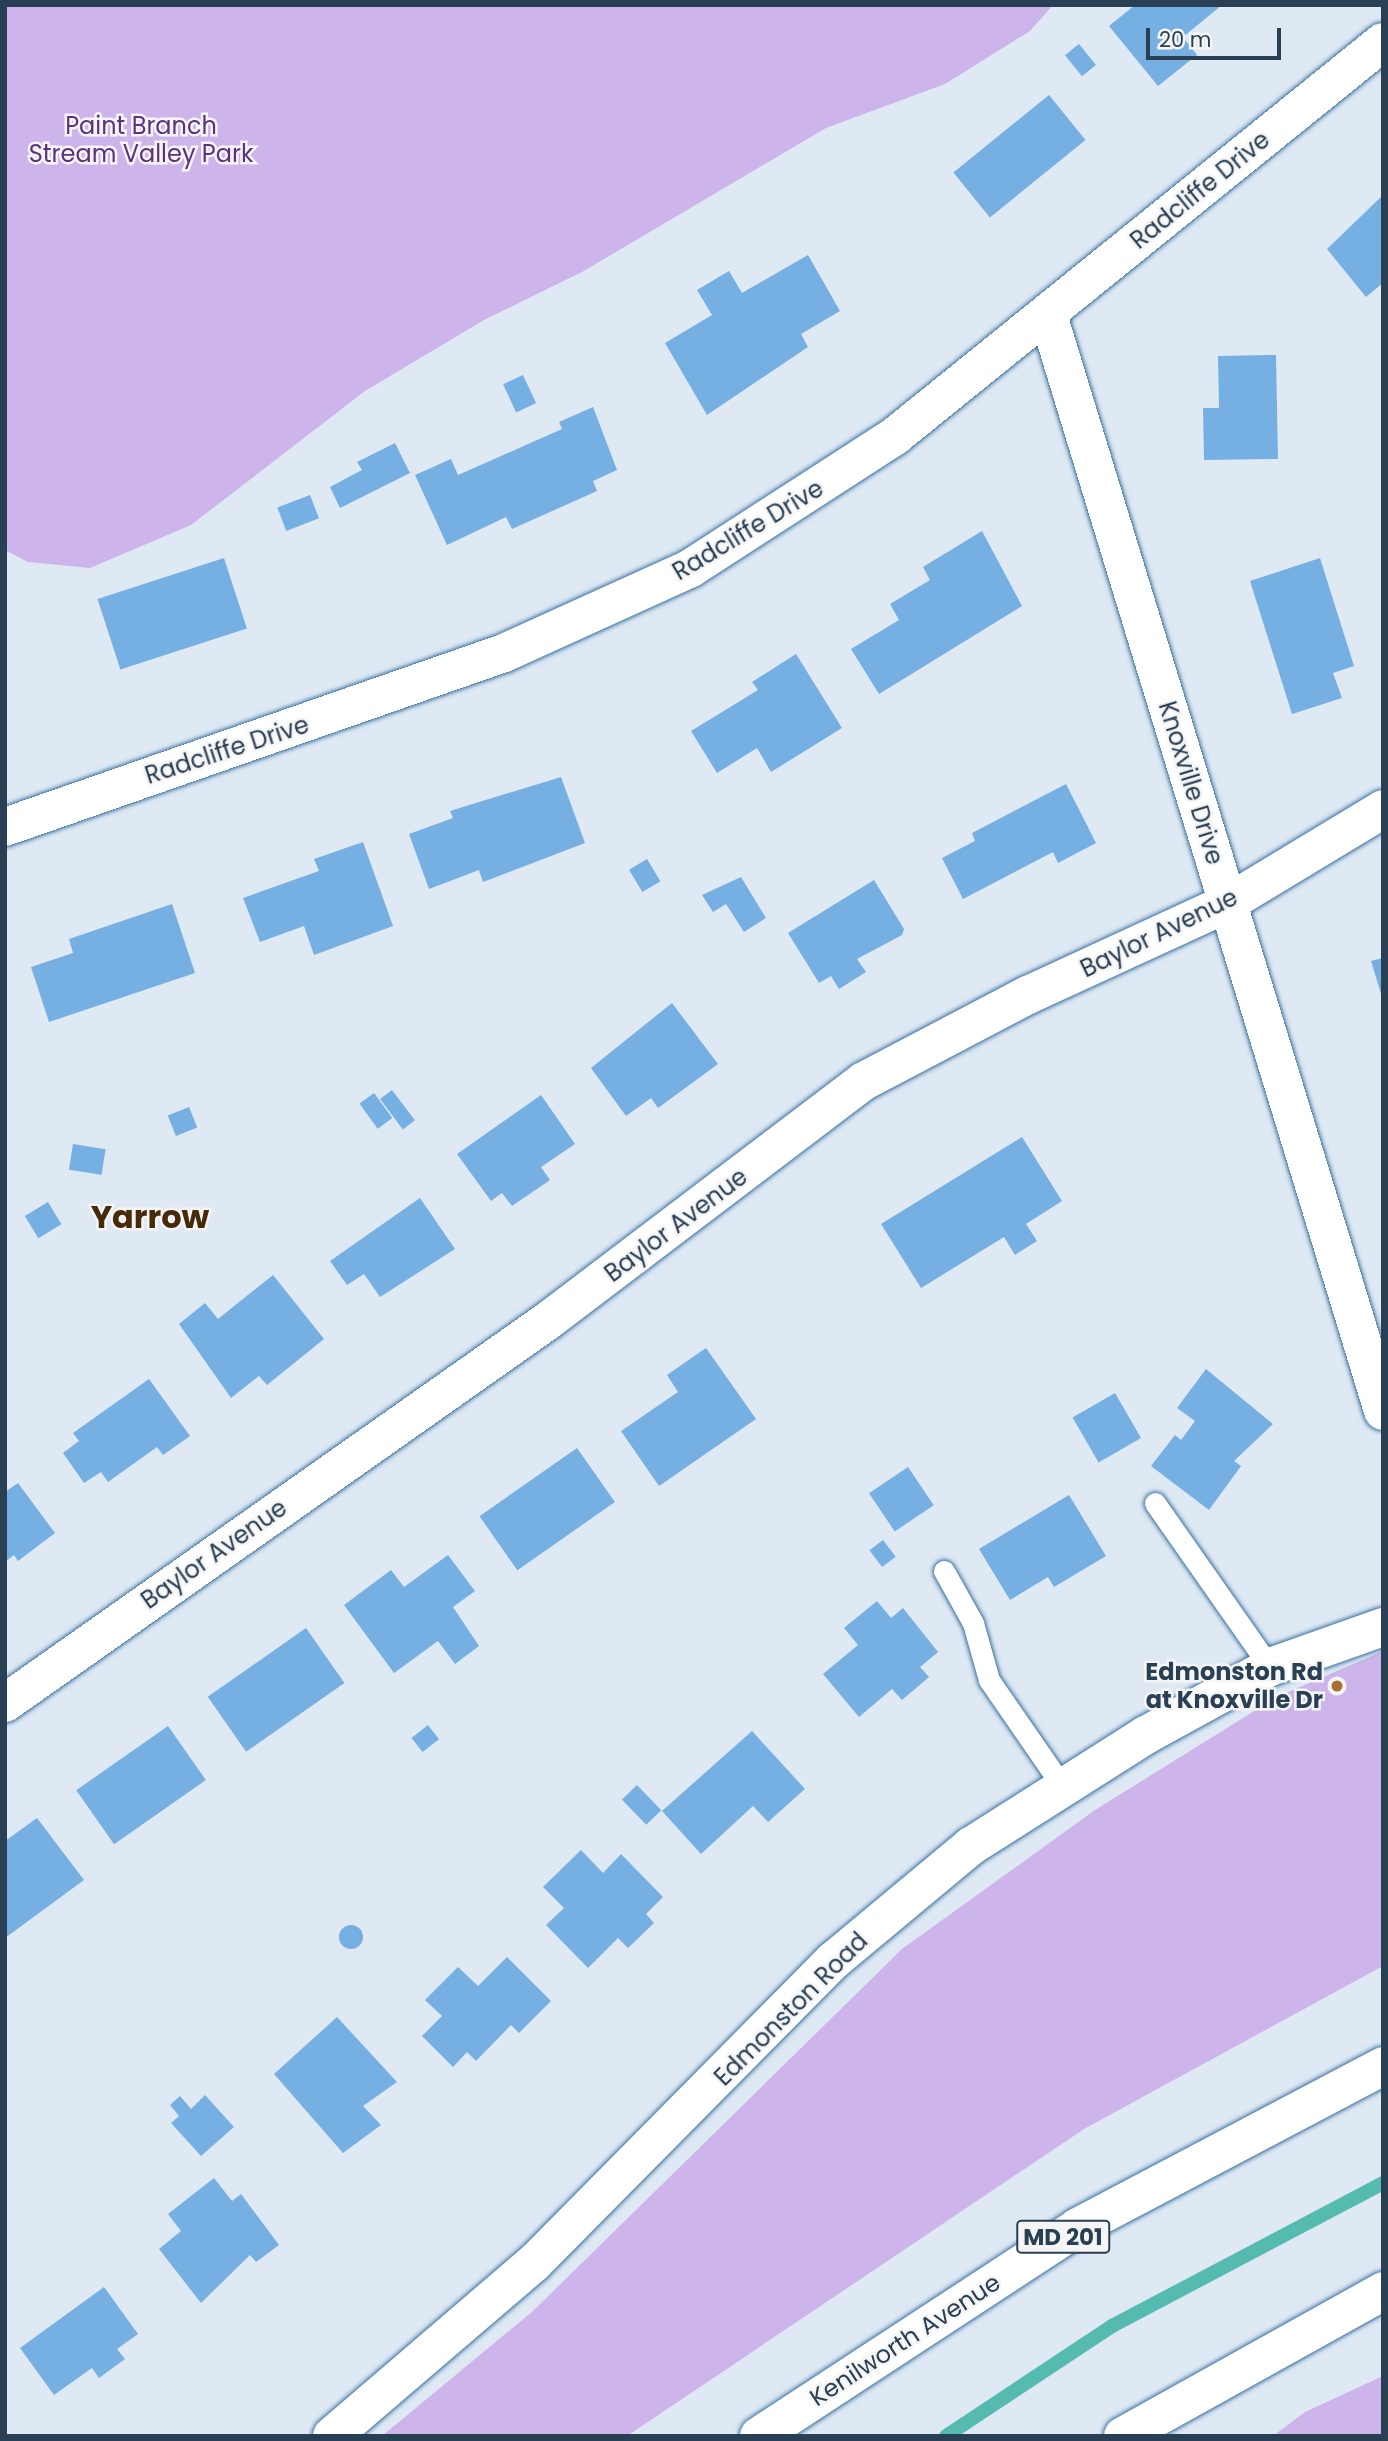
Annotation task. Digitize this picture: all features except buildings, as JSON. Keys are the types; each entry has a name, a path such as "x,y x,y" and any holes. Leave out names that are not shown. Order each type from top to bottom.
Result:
{"street":[{"name":"Radcliffe Drive","path":"5,827 504,653 691,568 895,436 1383,43"},
{"name":"Knoxville Drive","path":"1048,315 1383,1411"},
{"name":"Baylor Avenue","path":"5,1703 560,1312 864,1081 1004,1007 1228,903 1383,809"},
{"name":"Edmonston Road","path":"332,2436 534,2263 833,1961 971,1846 1062,1786 1270,1667 1383,1627"},
{"name":"Kenilworth Avenue","path":"759,2436 1078,2227 1383,2066"},
{"path":"1123,2436 1383,2291"}],"lane":[{"path":"1155,1503 1270,1667"},
{"path":"944,1571 973,1623 989,1680 1062,1786"}],"green space":[{"name":"Paint Branch Stream Valley Park","path":"5,5 1053,5 1030,31 945,84 826,128 582,272 484,320 365,391 191,525 90,568 28,562 5,550"},
{"path":"1383,1651 1383,1966 1084,2129 627,2436 382,2436 533,2311 902,1949 1095,1810 1277,1697"},
{"path":"1383,2376 1383,2436 1273,2436 1305,2412"}],"waterway":[{"path":"946,2436 1112,2326 1383,2183"}],"place":[{"name":"Edmonston Rd at Knoxville Dr","path":"1337,1686"}],"district":[{"name":"Yarrow","path":"150,1217"}]}
